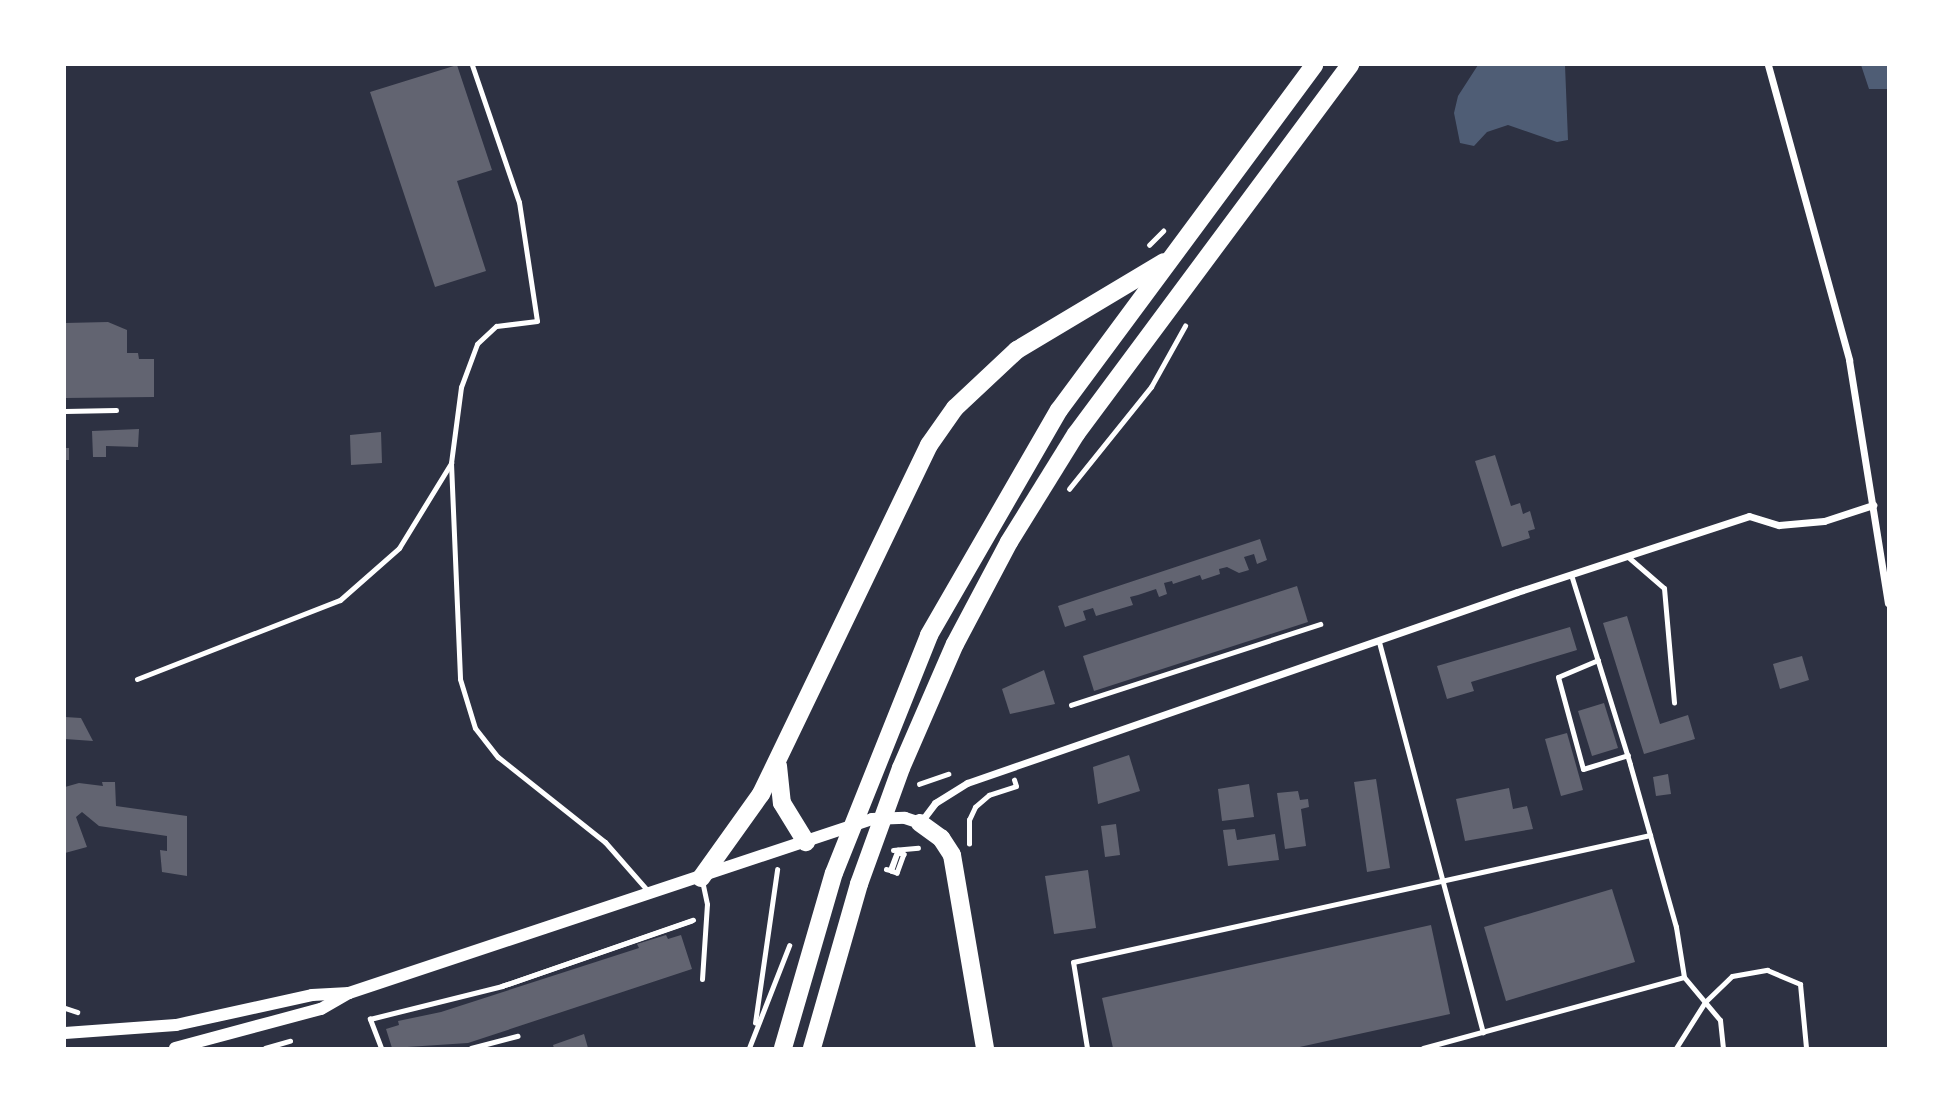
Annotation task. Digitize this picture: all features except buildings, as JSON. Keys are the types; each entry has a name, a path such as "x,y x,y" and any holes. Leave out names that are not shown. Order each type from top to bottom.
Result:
{"main road":[{"path":"783,1048 805,965 877,755 929,635 1059,410 1314,65"},
{"path":"812,1048 833,968 901,768 956,643 1009,542 1076,434 1350,65"},
{"path":"701,878 752,810 778,762 929,445 955,408 1017,350 1170,258"},
{"path":"778,762 782,803 806,842"},
{"path":"920,823 947,846 956,870 985,1048"}],"street":[{"path":"1768,65 1849,360 1888,603"},
{"path":"175,1048 321,1009 349,993 651,895 872,819 905,818 920,823 934,803 967,783 1571,574 1749,516 1790,524 1824,521 1873,505"},
{"path":"65,1032 188,1024 312,995 349,993"}],"lane":[{"path":"471,65 519,202 537,321 496,326 477,344 461,387 451,463 460,679 475,728 498,757 606,842 651,895"},
{"path":"65,411 116,410"},
{"path":"137,679 340,600 399,548 451,463"},
{"path":"1627,556 1664,588 1674,703"},
{"path":"1571,574 1628,755 1684,977 1720,1020 1723,1048"},
{"path":"1379,642 1483,1032"},
{"path":"1598,660 1558,677 1583,769 1628,755"},
{"path":"1087,1048 1073,962 1650,835"},
{"path":"701,878 706,916 702,979"},
{"path":"1676,1048 1705,1002 1732,976 1767,970 1800,984 1806,1048"},
{"path":"1423,1048 1684,977"}],"path":[{"path":"1064,495 1151,387 1186,323"},
{"path":"1071,705 1320,624"},
{"path":"891,868 897,852 904,854 897,873 891,870 897,855 898,850 971,844 972,813 989,795 1016,786 1010,768"},
{"path":"755,1027 776,870"},
{"path":"381,1048 370,1019 502,986 706,916"},
{"path":"749,1048 782,963"},
{"path":"471,1048 517,1036"},
{"path":"265,1048 290,1041"}],"water":[{"path":"1478,65 1565,65 1568,140 1557,142 1508,125 1487,132 1474,146 1460,143 1454,113 1458,96"},
{"path":"1861,65 1888,65 1888,89 1869,89"}]}
